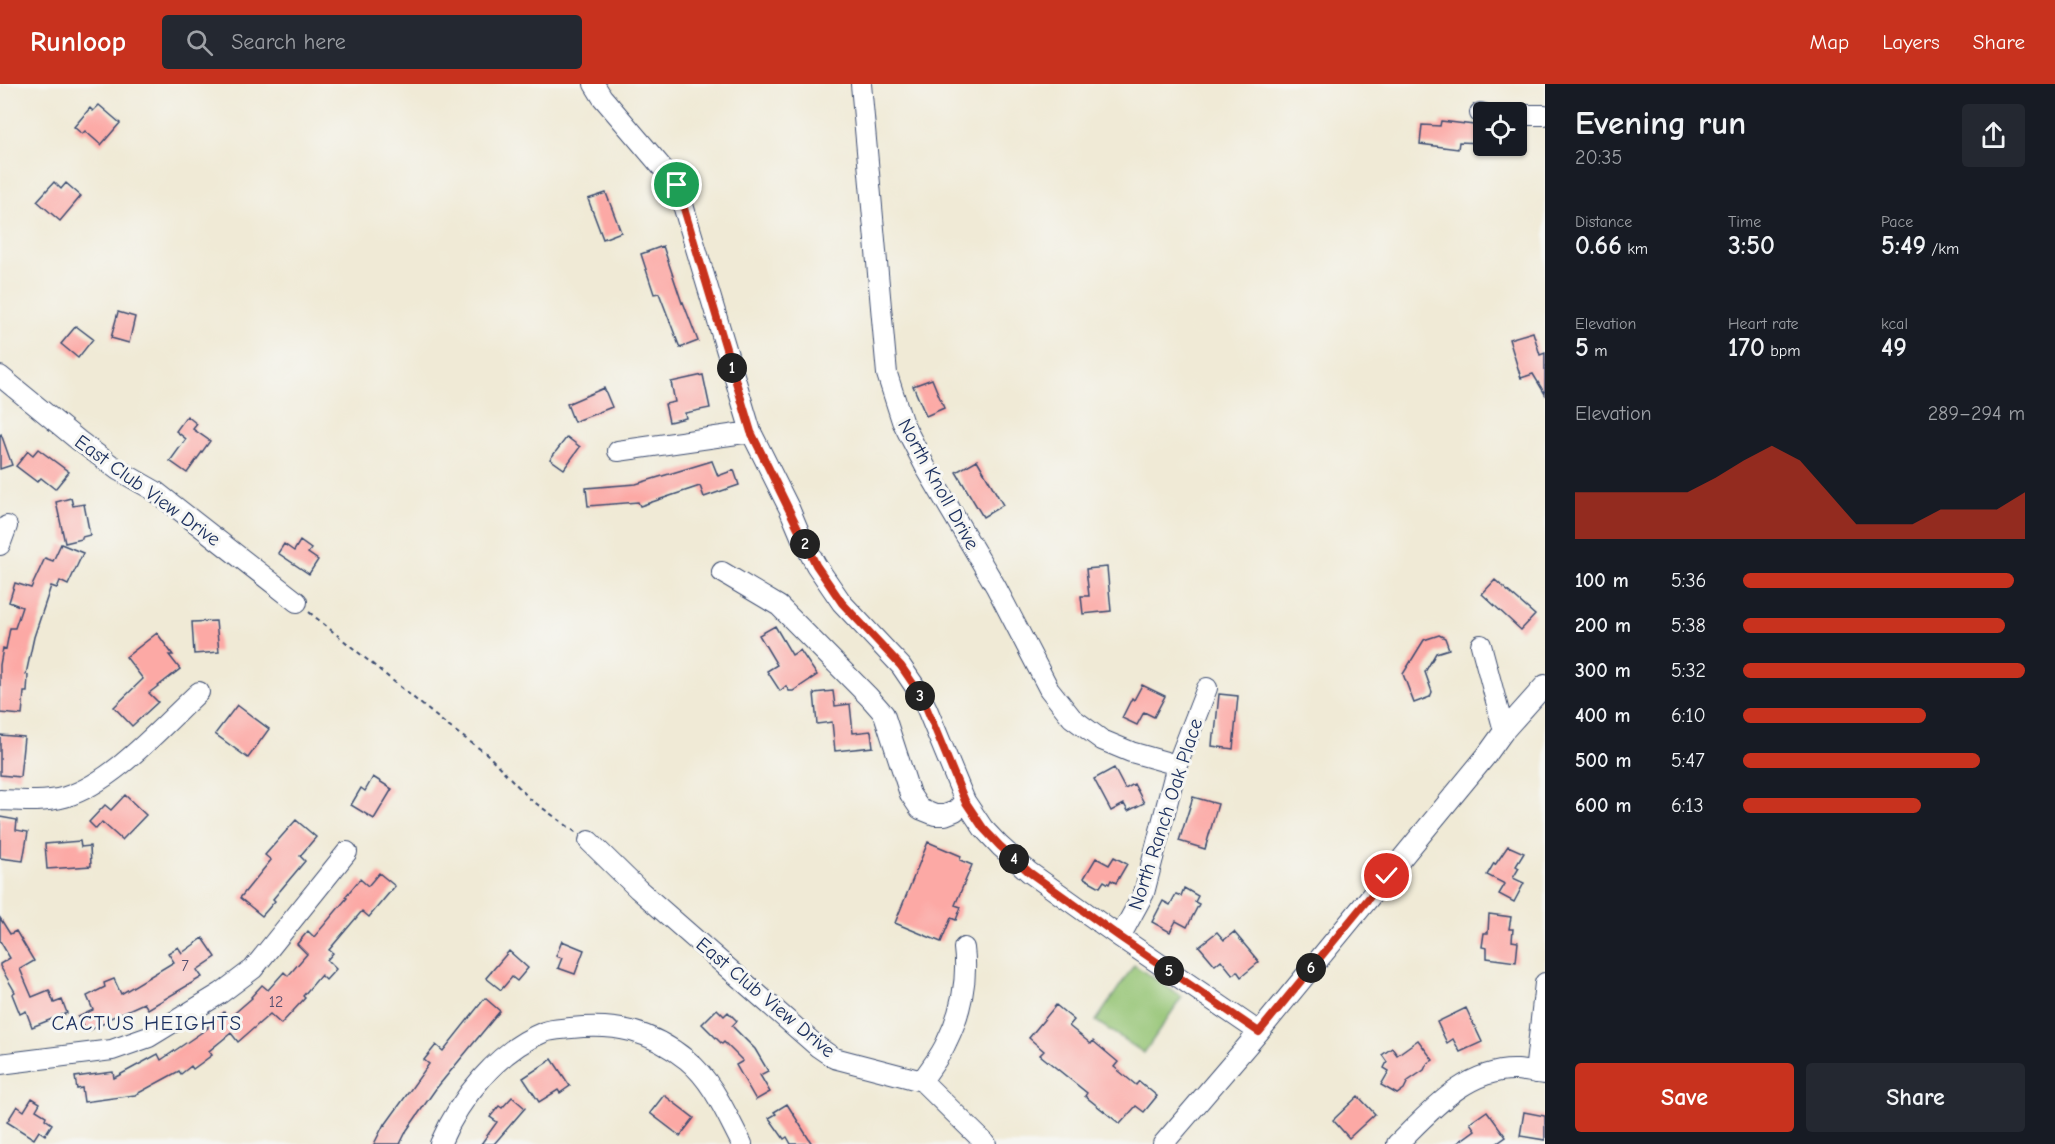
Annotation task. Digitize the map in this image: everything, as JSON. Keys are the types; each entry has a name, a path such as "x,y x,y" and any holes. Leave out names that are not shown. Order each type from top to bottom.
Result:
{"street":[{"path":"594,84 602,97 677,185 751,432 816,565 842,603 901,666 918,691 965,801 983,828 1029,872 1259,1032"},
{"name":"North Knoll Drive","path":"860,85 869,161 887,374 902,421 927,470 996,587 1049,689 1072,718 1102,740 1131,752 1177,765"},
{"path":"1527,115 1545,115"},
{"name":"East Club View Drive","path":"0,376 78,440 118,470 155,490 297,602"},
{"path":"618,451 751,432"},
{"path":"0,545 7,526"},
{"path":"722,572 779,606 869,696 884,714 910,794 920,809 935,815 945,815 955,811 965,801"},
{"path":"1482,645 1504,731"},
{"path":"1163,1144 1259,1032 1486,756 1504,731 1545,686"},
{"name":"North Ranch Oak Place","path":"1120,937 1144,893 1177,765 1207,688"},
{"path":"0,800 38,801 63,797 88,788 112,773 199,692"},
{"name":"East Club View Drive","path":"589,841 638,889 818,1047 834,1058 922,1082 986,1144"},
{"path":"0,1064 112,1050 149,1037 221,993 253,969 347,852"},
{"path":"922,1082 947,1042 956,1021 966,965 964,948"},
{"path":"1397,1144 1448,1095 1464,1084 1500,1072 1516,1070 1540,1074 1545,983"},
{"path":"440,1144 462,1104 497,1063 513,1049 546,1031 615,1026 636,1032 687,1060 714,1092 742,1144"}],"path":[{"path":"297,602 448,726 487,754 530,799 589,841"}],"green space":[{"path":"1134,965 1182,997 1144,1053 1096,1021"}],"building":[{"path":"99,105 120,123 101,145 85,131 82,134 74,127 90,108 93,111"},
{"path":"1441,121 1473,125 1473,143 1459,142 1458,149 1420,144 1422,125 1440,126"},
{"path":"54,182 61,189 66,183 81,196 60,221 37,201"},
{"path":"606,193 621,232 603,239 588,199"},
{"path":"663,246 682,303 698,341 680,348 659,293 654,294 641,254"},
{"path":"118,312 135,317 129,343 111,338"},
{"path":"76,326 93,339 78,358 61,344"},
{"path":"1533,332 1540,355 1545,353 1545,394 1533,374 1521,378 1509,339"},
{"path":"703,375 710,408 685,413 686,418 669,422 665,404 675,402 671,382"},
{"path":"932,379 944,408 926,416 913,386"},
{"path":"604,388 612,407 574,422 567,404"},
{"path":"187,416 197,424 193,429 210,441 187,473 170,461 186,439 176,431"},
{"path":"0,435 12,465 0,469"},
{"path":"567,437 580,447 564,469 550,459"},
{"path":"38,449 69,472 55,489 41,478 37,482 16,466 28,451 33,455"},
{"path":"977,460 1003,505 983,517 956,472"},
{"path":"712,461 718,476 734,470 739,485 704,497 700,486 640,506 638,502 588,506 586,488 636,484"},
{"path":"71,498 73,506 84,504 90,535 65,543 56,502"},
{"path":"300,541 311,549 308,553 318,560 309,574 278,553 284,544 294,551"},
{"path":"61,544 83,553 68,585 60,581 57,588 51,586 34,637 26,674 28,675 27,692 24,692 22,715 0,713 0,665 3,648 6,649 10,628 15,628 22,607 9,602 15,583 31,588 45,558 53,561"},
{"path":"1107,567 1111,611 1083,614 1081,596 1089,596 1086,569"},
{"path":"1495,580 1535,615 1521,630 1482,594"},
{"path":"216,621 219,652 194,654 192,622"},
{"path":"775,626 792,655 800,650 817,675 793,691 789,691 786,686 780,691 767,671 777,665 759,635"},
{"path":"157,633 180,669 149,693 158,702 132,726 114,707 143,679 126,657"},
{"path":"1439,635 1445,638 1449,649 1436,653 1425,672 1432,692 1430,697 1414,703 1403,674 1424,640"},
{"path":"1142,685 1165,696 1154,717 1144,712 1137,725 1122,718 1132,698 1134,700"},
{"path":"833,691 835,706 850,704 853,733 871,731 873,747 835,751 832,722 817,724 814,693"},
{"path":"1219,694 1238,696 1233,749 1212,746"},
{"path":"237,705 269,729 248,758 215,734"},
{"path":"0,735 24,737 20,777 0,775"},
{"path":"1114,768 1125,789 1134,784 1144,803 1128,811 1124,804 1111,811 1094,779"},
{"path":"373,777 392,789 374,819 351,805 361,788 365,791"},
{"path":"125,795 146,815 122,840 102,822 96,829 89,822 105,805 111,810"},
{"path":"1193,797 1218,804 1205,849 1179,841"},
{"path":"0,817 17,820 16,830 28,832 23,861 0,858"},
{"path":"296,820 316,837 300,856 305,861 273,899 275,901 262,916 240,898 271,860 265,855"},
{"path":"80,841 81,847 90,846 91,866 47,869 45,844"},
{"path":"928,842 961,856 960,860 972,865 955,905 961,907 956,920 951,918 941,942 895,923"},
{"path":"1508,846 1524,853 1516,866 1519,868 1513,878 1524,883 1514,902 1499,894 1505,884 1487,875"},
{"path":"1114,857 1127,864 1116,883 1111,880 1109,884 1104,881 1100,887 1084,878 1096,858 1109,865"},
{"path":"379,873 395,886 369,917 362,911 329,950 333,953 327,960 336,969 326,980 321,975 303,996 305,998 281,1024 270,1014 238,1042 231,1033 209,1051 212,1055 193,1069 191,1066 181,1074 179,1071 135,1095 84,1102 82,1088 77,1089 75,1077 113,1072 114,1078 158,1054 161,1060 208,1028 224,1012 229,1018 252,998 262,985 268,990 284,972 288,976 307,954 297,944 308,931 314,937 360,879 368,886"},
{"path":"1184,888 1198,896 1195,902 1199,904 1187,927 1176,921 1170,932 1152,922 1163,901 1170,905 1176,894 1181,896"},
{"path":"1489,914 1511,917 1509,929 1513,929 1512,941 1518,942 1516,962 1487,958 1487,948 1482,947 1484,933 1488,933"},
{"path":"0,918 10,934 16,931 34,961 20,969 32,997 49,990 54,1003 62,1000 67,1013 32,1027 26,1011 20,1014 12,994 15,992 0,966 10,958 0,941"},
{"path":"1217,932 1224,940 1234,932 1259,962 1241,977 1237,971 1233,975 1221,960 1215,965 1199,946"},
{"path":"203,938 216,957 197,970 202,977 148,1009 144,1003 86,1032 78,1017 93,1010 87,996 105,987 104,983 114,979 121,994 174,962 168,953 178,947 182,953"},
{"path":"562,941 584,950 575,974 558,968 562,958 556,956"},
{"path":"509,951 528,968 517,981 512,977 501,990 486,978"},
{"path":"485,998 500,1011 435,1090 400,1144 374,1144 384,1124 429,1064 424,1060 436,1045 443,1051"},
{"path":"1056,1005 1074,1020 1069,1026 1091,1044 1093,1041 1118,1062 1114,1067 1136,1085 1139,1081 1157,1096 1144,1112 1136,1106 1120,1124 1085,1096 1087,1093 1040,1055 1044,1051 1029,1038"},
{"path":"1466,1008 1482,1042 1460,1052 1453,1039 1447,1043 1437,1022"},
{"path":"717,1009 724,1016 728,1012 737,1021 732,1026 755,1049 768,1071 760,1075 770,1092 756,1100 736,1065 743,1061 702,1024"},
{"path":"1418,1040 1433,1060 1424,1070 1408,1081 1404,1089 1397,1094 1381,1085 1389,1071 1384,1068 1387,1062 1382,1055 1392,1048 1397,1055"},
{"path":"552,1059 570,1086 560,1093 558,1090 539,1102 523,1078"},
{"path":"664,1095 694,1118 680,1136 650,1113"},
{"path":"1358,1096 1375,1114 1349,1138 1333,1120"},
{"path":"512,1097 525,1108 494,1144 481,1144 497,1122 490,1117 499,1106 502,1108"},
{"path":"32,1098 40,1103 36,1110 46,1116 45,1119 52,1124 45,1135 39,1131 34,1139 7,1122 17,1106 24,1111"},
{"path":"787,1104 812,1144 791,1144 787,1137 784,1139 769,1118"},
{"path":"1487,1111 1506,1137 1496,1144 1456,1144 1475,1130 1470,1123"},
{"path":"1524,1112 1545,1116 1545,1140 1520,1136"}],"district":[{"name":"CACTUS HEIGHTS","path":"147,1023"}],"route":[{"path":"677,185 751,432 802,539 816,565 842,603 901,666 918,691 965,801 983,828 1000,846 1029,872 1093,919 1259,1032 1387,876"}]}
